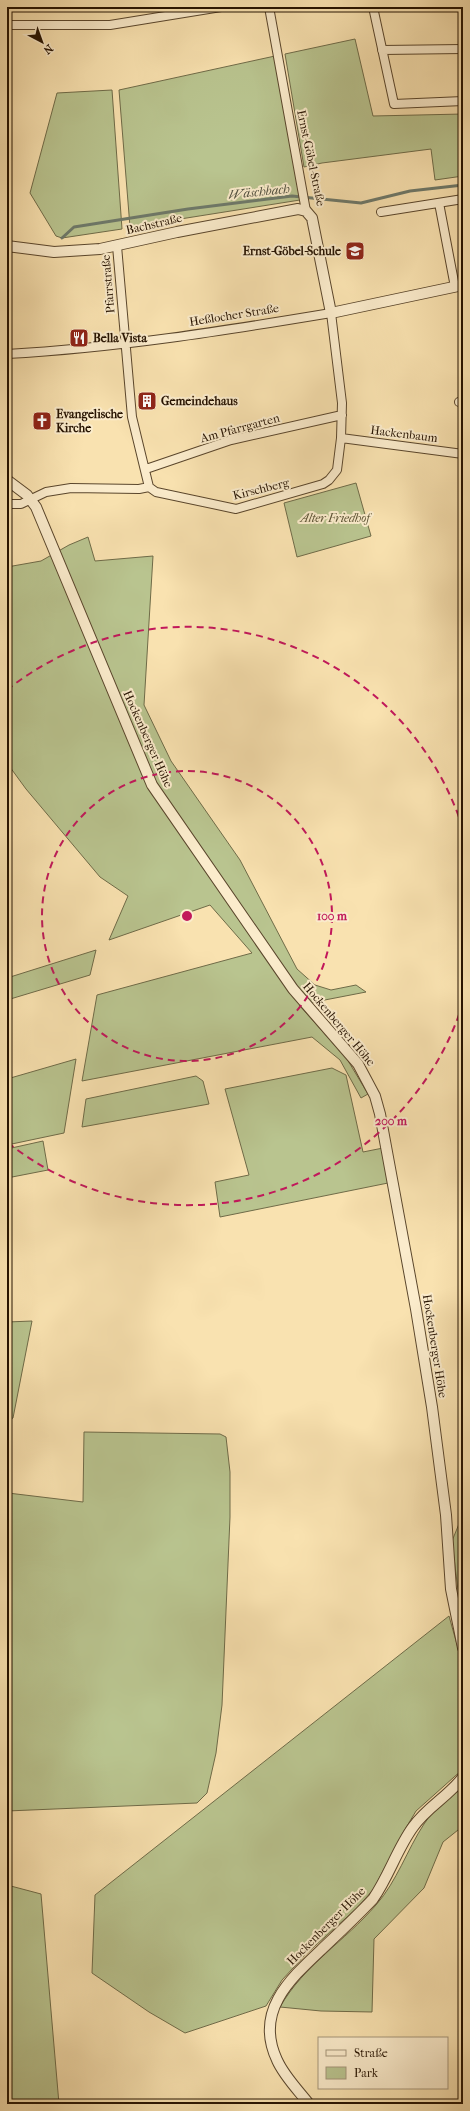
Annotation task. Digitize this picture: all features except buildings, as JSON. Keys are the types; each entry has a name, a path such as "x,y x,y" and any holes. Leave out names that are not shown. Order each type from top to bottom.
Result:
{"street":[{"path":"7,25 110,25 180,10 221,7"},
{"name":"Ernst-Göbel-Straße","path":"269,7 306,208 312,218 331,313"},
{"path":"373,7 394,104 463,101"},
{"path":"382,50 463,48"},
{"path":"381,212 463,199"},
{"path":"439,203 459,286"},
{"name":"Bachstraße","path":"7,246 54,252 79,251 117,246 177,232 306,208"},
{"name":"Pfarrstraße","path":"117,246 132,417 146,469 149,487"},
{"name":"Heßlocher Straße","path":"7,354 125,344 217,332 331,313 459,286"},
{"name":"Kirschberg","path":"7,504 21,504 46,492 71,488 139,489 149,487 156,492 228,509 245,508 323,484 329,480 337,470 342,438 342,415 331,313"},
{"name":"Am Pfarrgarten","path":"146,469 232,440 342,415"},
{"name":"Hackenbaum","path":"342,438 463,454"},
{"path":"7,480 32,500"},
{"name":"Hockenberger Höhe","path":"32,500 152,785 293,989 358,1064 375,1096 380,1114 425,1362 446,1515 451,1589 463,1648"},
{"name":"Hockenberger Höhe","path":"309,2104 288,2078 277,2061 271,2043 270,2021 277,1999 293,1977 373,1899 383,1884 413,1827 429,1808 463,1777"}],"green space":[{"path":"355,39 373,116 463,114 463,176 435,180 431,149 322,163 304,167 285,54"},
{"path":"275,56 300,200 130,227 119,90"},
{"path":"112,90 122,229 62,238 56,236 30,193 57,93"},
{"name":"Alter Friedhof","path":"356,483 371,536 297,557 284,503"},
{"path":"88,537 95,561 153,556 144,705 171,761 240,860 297,969 315,985 331,990 356,985 366,992 299,1005 347,1059 368,1094 361,1098 340,1060 312,1037 82,1081 97,995 252,953 210,905 109,940 128,896 100,877 26,789 7,763 7,567 41,561 69,545"},
{"path":"96,950 90,975 7,1000 7,978"},
{"path":"76,1059 64,1133 7,1145 7,1079"},
{"path":"332,1068 346,1075 363,1152 383,1148 388,1183 220,1217 215,1182 249,1175 225,1089"},
{"path":"196,1076 203,1081 209,1104 82,1127 86,1099"},
{"path":"43,1141 48,1170 7,1178 7,1149"},
{"path":"32,1321 13,1418 7,1421 7,1322"},
{"path":"84,1432 220,1434 226,1437 230,1472 230,1517 222,1705 216,1753 207,1793 197,1803 7,1811 8,1493 83,1502"},
{"path":"463,1514 463,1620 452,1541"},
{"path":"449,1616 463,1666 463,1769 416,1811 373,1890 356,1909 305,1955 282,1980 266,2006 185,2033 149,2012 92,1973 95,1895"},
{"path":"463,1785 463,1826 443,1842 424,1888 374,1939 372,2012 321,2011 280,2007 301,1978 376,1905 396,1876 424,1824 437,1808"},
{"path":"7,1885 41,1894 59,2104 7,2104"}],"waterway":[{"name":"Wäschbach","path":"62,238 74,227 188,209 292,196 361,203 410,191 463,185"}],"place":[{"name":"Ernst-Göbel-Schule","path":"355,251"},
{"name":"Bella Vista","path":"79,338"},
{"name":"Gemeindehaus","path":"147,401"},
{"name":"Evangelische Kirche","path":"42,421"}]}
